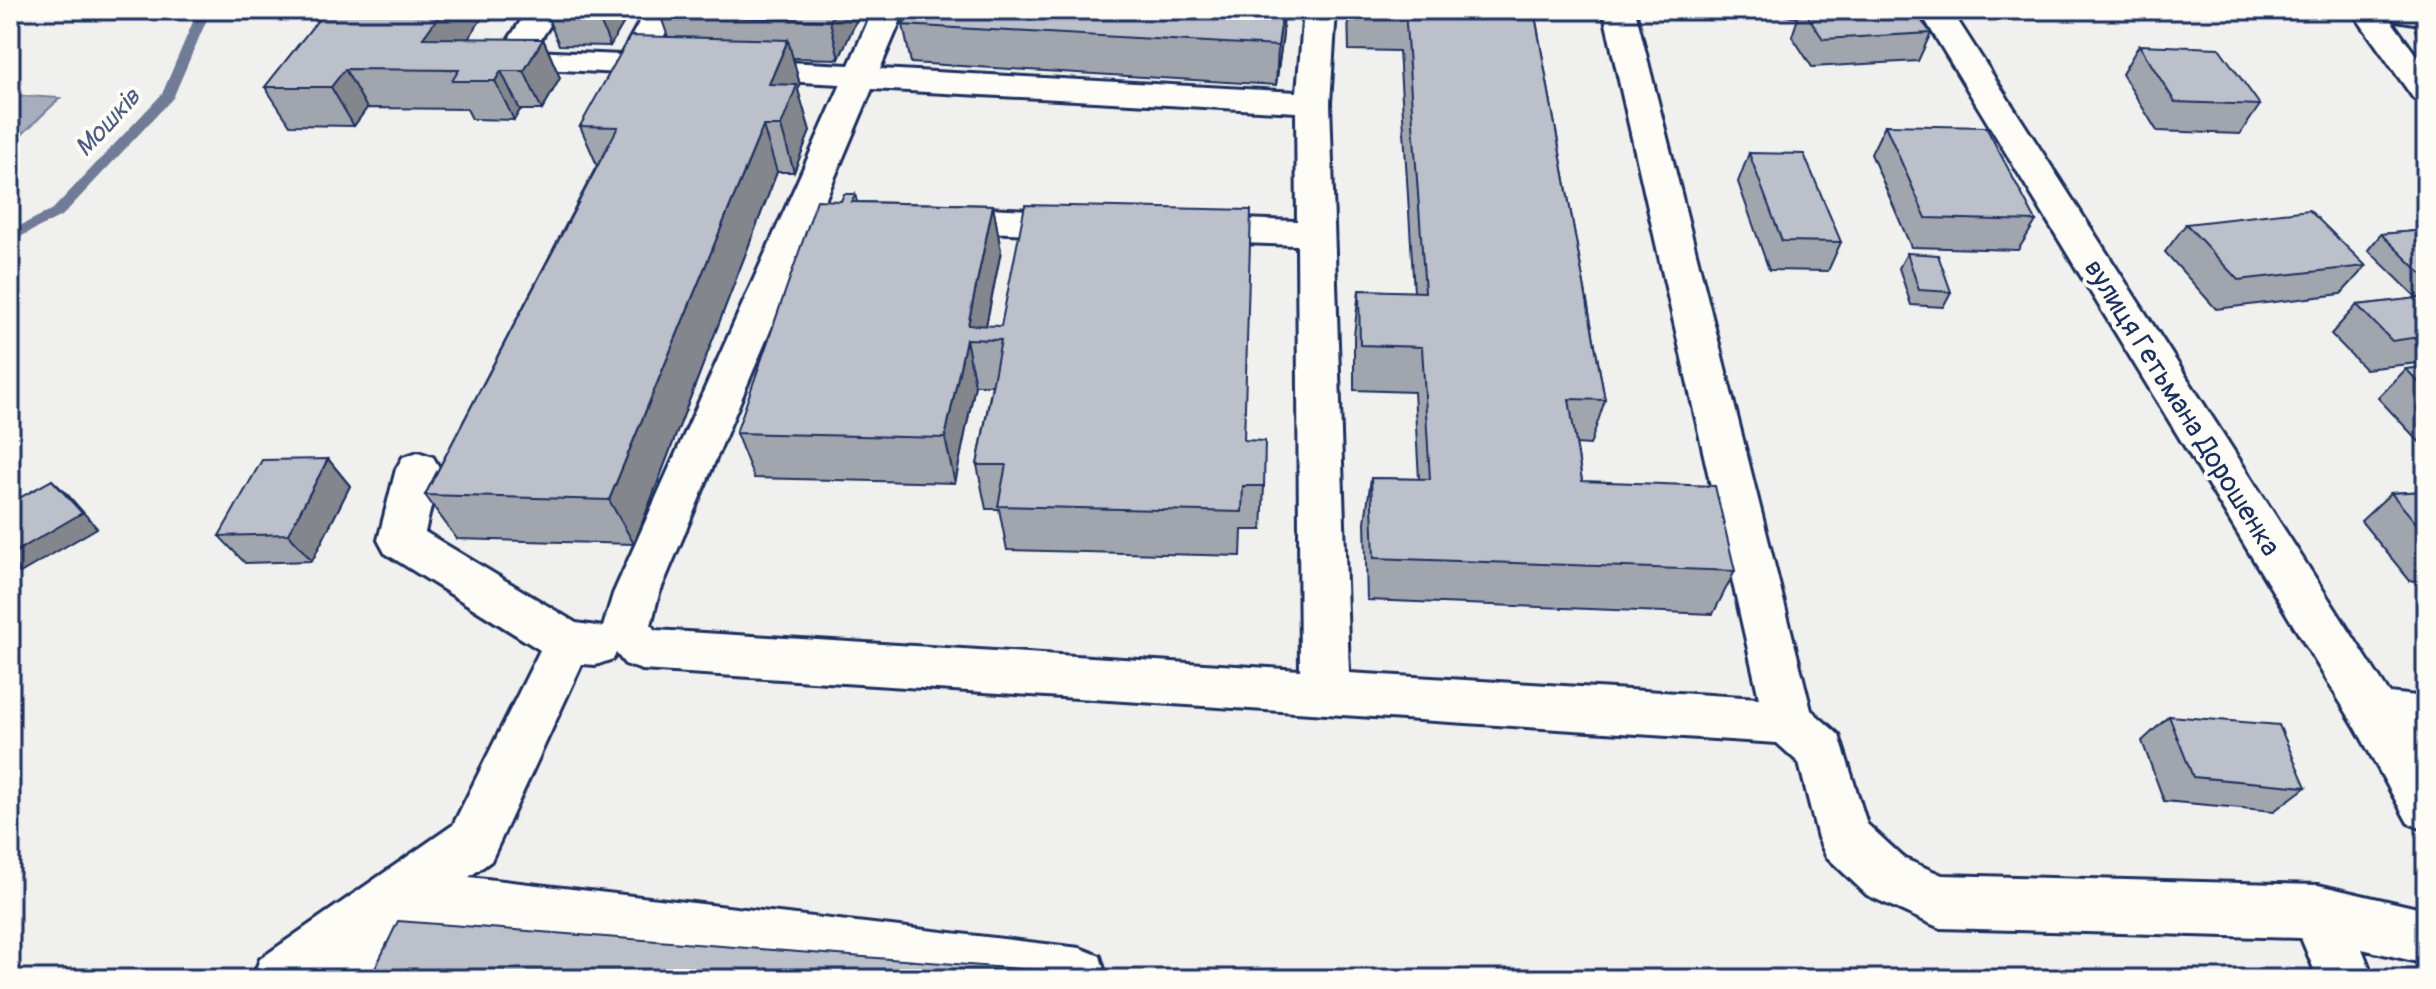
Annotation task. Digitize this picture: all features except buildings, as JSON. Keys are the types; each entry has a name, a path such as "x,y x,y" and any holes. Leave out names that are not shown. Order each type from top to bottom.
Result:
{"street":[{"path":"544,10 511,60 861,76 1313,103"},
{"path":"632,65 662,10"},
{"path":"642,650 626,629 636,594 819,213 861,76 889,10"},
{"path":"1320,10 1313,103 1325,693"},
{"path":"1619,10 1789,722 1821,751 1845,838 1886,877 1940,901 2318,912 2426,937"},
{"name":"вулиця Гетьмана Дорошенка","path":"1935,10 2374,713 2426,806"},
{"path":"2367,10 2426,92"},
{"path":"2390,10 2426,16"},
{"path":"897,216 1114,226"},
{"path":"1161,228 1316,234"},
{"path":"418,469 401,540 568,642 642,650 1789,722"},
{"path":"280,979 472,843 568,642"},
{"path":"2374,713 2426,719"},
{"path":"398,895 1090,977"},
{"path":"357,979 398,895"},
{"path":"2318,912 2346,979"}],"water":[{"path":"10,95 60,98 10,146"}],"waterway":[{"name":"Мошків","path":"10,237 58,212 168,95 205,10"}]}
